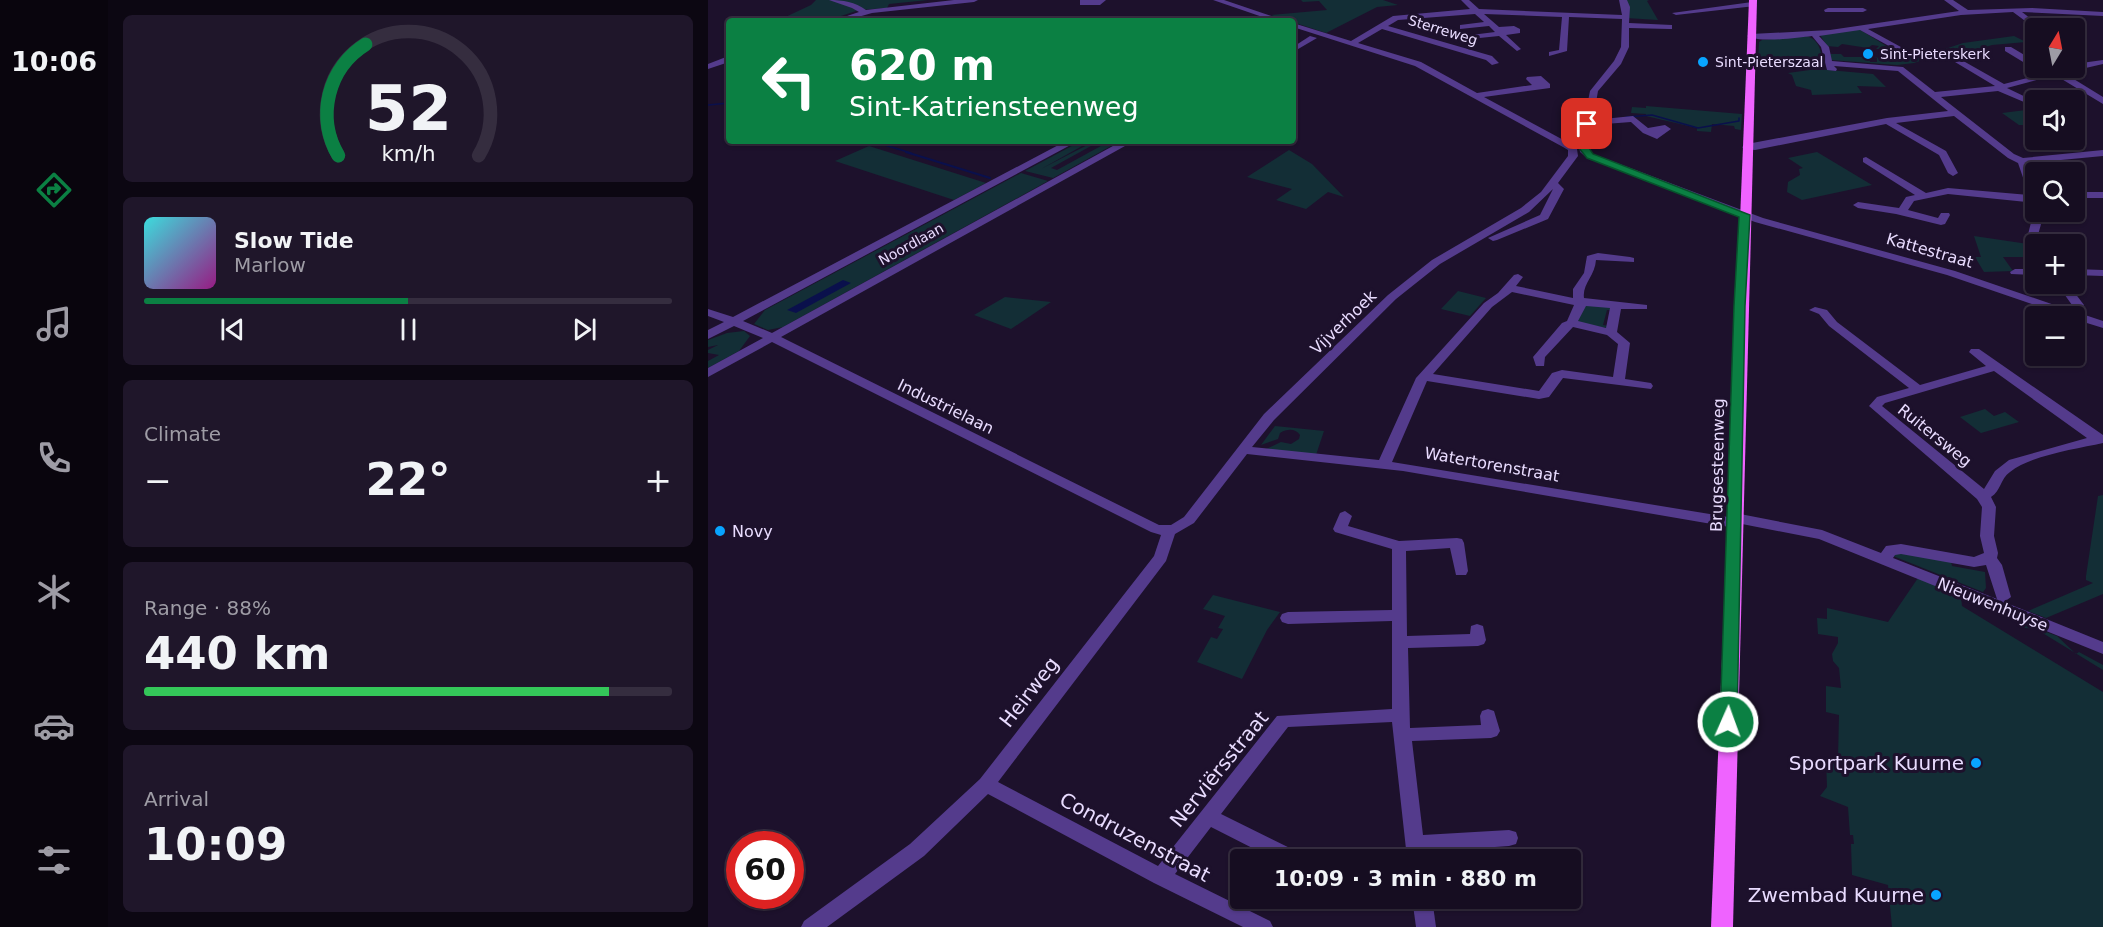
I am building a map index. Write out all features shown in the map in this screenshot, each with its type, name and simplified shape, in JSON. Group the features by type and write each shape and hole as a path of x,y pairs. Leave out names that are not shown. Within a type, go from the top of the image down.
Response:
{"main road":[{"name":"Brugsesteenweg","path":"1722,927 1735,521 1739,306 1745,215 1752,2"}],"street":[{"path":"833,0 855,6 864,12"},
{"path":"845,18 864,12 974,0"},
{"path":"1084,0 1082,3 1088,4 1098,4 1102,0"},
{"path":"1217,0 1273,18"},
{"path":"1465,0 1517,49"},
{"path":"1590,156 1585,152 1584,146 1594,90 1622,56 1626,39 1624,21 1626,6 1623,0"},
{"path":"1858,0 1863,10"},
{"path":"1948,0 1967,13"},
{"path":"1973,0 1991,11"},
{"path":"2029,0 2041,10"},
{"name":"Brugsesteenweg","path":"1676,13 1752,2"},
{"path":"1352,44 1396,18 1475,10 1566,14 1669,27"},
{"path":"1828,10 1863,10 1872,14"},
{"path":"2015,10 2026,18"},
{"path":"1751,36 1786,37 1991,11 2041,10 2103,14"},
{"path":"1552,54 1563,51 1566,14"},
{"path":"1296,26 1418,64 1477,95 1572,152 1590,156"},
{"name":"Sterreweg","path":"1381,26 1489,58 1495,63"},
{"path":"1463,27 1497,30"},
{"path":"1859,27 1907,54"},
{"path":"1463,38 1497,30"},
{"path":"1813,33 1824,47 1830,68 1908,75 2011,156 2022,161 2103,153"},
{"path":"1296,44 1313,38"},
{"path":"2008,49 2025,59"},
{"path":"708,66 726,60"},
{"path":"1958,60 2025,99"},
{"path":"2085,65 2103,62"},
{"path":"1934,95 2001,87 2033,78"},
{"path":"2064,78 2103,101"},
{"path":"1477,95 1538,87"},
{"path":"1747,145 1765,144 1887,121 1956,112"},
{"path":"1587,123 1633,120 1646,131"},
{"path":"1887,121 1943,153 1953,173"},
{"name":"Noordlaan","path":"708,334 1067,144"},
{"name":"Noordlaan","path":"708,373 1124,144"},
{"path":"1572,152 1584,146"},
{"name":"Vijverhoek","path":"1242,449 1269,417 1411,280 1436,262 1525,210 1553,184 1572,152"},
{"name":"Kattestraat","path":"1590,156 1745,215 1953,273 2049,306"},
{"path":"1866,160 1924,196"},
{"path":"2022,161 2025,170"},
{"name":"Vijverhoek","path":"1482,237 1494,238 1544,217 1559,189 1553,184"},
{"path":"1902,212 1910,200 1948,191 2025,196"},
{"path":"2085,195 2103,195"},
{"path":"1858,205 1874,208 1883,204 1902,212 1941,222 1945,215"},
{"path":"1572,323 1573,316 1580,306 1578,287 1588,275 1591,258 1598,256 1630,260"},
{"path":"2015,272 2025,272"},
{"path":"2085,272 2103,273"},
{"path":"1384,464 1420,381 1426,377 1488,305 1500,300 1514,282 1562,301 1643,307"},
{"path":"1611,333 1616,305"},
{"name":"Ruitersweg","path":"1815,309 1823,312 1833,324 1917,389"},
{"name":"Industrielaan","path":"708,312 734,320 773,338 1156,529 1169,531"},
{"name":"Kattestraat","path":"2085,319 2103,325"},
{"path":"1540,363 1539,357 1566,325 1572,323 1611,333 1625,346 1618,382"},
{"path":"1975,352 2100,439"},
{"name":"Ruitersweg","path":"1983,496 1877,409 1876,403 1995,366"},
{"path":"1426,377 1539,395 1545,394 1556,376 1562,374 1647,386"},
{"path":"2003,597 1995,565 1989,559 1991,553 1987,536 1989,507 1983,496 1992,490 1994,478 2001,470 2053,451 2100,439"},
{"path":"1169,531 1180,528 1189,520 1242,449"},
{"name":"Watertorenstraat","path":"1242,449 1258,453 1384,464 1735,521"},
{"path":"1345,516 1340,529 1399,546 1456,539 1461,571"},
{"name":"Nieuwenhuyse","path":"1735,521 1822,535 2103,648"},
{"name":"Heirweg","path":"811,927 917,850 986,784 1161,557 1169,531"},
{"path":"1399,546 1400,715 1416,849"},
{"name":"Nieuwenhuyse","path":"1883,560 1891,550 1900,549 1974,562 1989,559"},
{"path":"1288,618 1400,615"},
{"path":"1400,642 1478,641"},
{"name":"Nerviërsstraat","path":"1161,877 1283,721 1400,715"},
{"path":"1402,735 1491,731 1488,716"},
{"name":"Condruzenstraat","path":"986,784 1161,877 1263,927"},
{"path":"1208,817 1273,849"},
{"path":"1442,849 1509,838"},
{"path":"1424,909 1426,927"}],"shaded area":[{"path":"816,0 928,0 889,4 887,8 859,10 835,18 783,18 811,5"},
{"path":"1301,0 1383,0 1398,5 1377,7 1326,33 1296,23 1296,18 1280,18 1271,15 1327,10 1319,1 1303,2"},
{"path":"1624,0 1649,0 1647,1 1658,20 1626,18"},
{"path":"1859,29 1891,49 1876,49 1879,46 1872,45 1868,48 1842,44 1838,47 1827,46 1820,35"},
{"path":"1806,36 1817,43 1823,62 1758,61 1759,42 1762,40"},
{"path":"2014,36 2025,42 1992,45 1976,50 1979,53 1956,57 1945,49 1963,43"},
{"path":"1938,50 1945,52 1914,63 1897,65 1830,60 1830,54 1841,54 1844,57 1869,57 1870,62 1877,62 1877,58 1873,57 1896,60"},
{"path":"1817,69 1873,74 1886,87 1857,86 1862,93 1812,95 1811,90 1796,86 1792,75 1788,73"},
{"path":"1646,106 1742,114 1741,130 1735,129 1734,126 1712,124 1711,132 1697,131 1697,128 1646,116 1646,114 1631,113 1632,107 1646,108"},
{"path":"2025,110 2025,125 2019,125 2002,113"},
{"path":"1075,144 1086,144 1041,169 1089,144 1095,144 1051,168 1057,170 1105,144 1115,144 1053,178 1025,171"},
{"path":"869,146 986,183 954,200 835,161"},
{"path":"1289,150 1312,164 1344,197 1328,192 1306,209 1276,200 1292,189 1247,177"},
{"path":"1817,152 1872,185 1802,200 1787,192 1788,182 1800,175 1799,169 1803,168 1788,158"},
{"path":"1021,173 1048,181 783,327 768,330 754,324 765,310"},
{"path":"1974,236 2025,244 2025,257 2003,257 2013,271 1984,272 1975,257 1981,257"},
{"path":"843,280 851,283 796,313 787,310"},
{"path":"1458,291 1486,298 1470,316 1441,309"},
{"path":"1005,297 1051,302 1011,329 974,315"},
{"path":"1584,305 1612,307 1613,310 1607,310 1603,325 1609,326 1607,328 1578,323 1575,317"},
{"path":"744,331 750,336 739,351 708,368 708,361 719,355 708,353 708,350 718,345 708,347 708,340 727,333"},
{"path":"1985,409 1994,416 2005,412 2019,422 1981,433 1960,417"},
{"path":"1275,426 1324,431 1316,455 1264,450 1281,442 1291,444 1299,439 1298,433 1288,430 1280,433 1278,439 1261,445"},
{"path":"2103,495 2103,594 2046,618 2028,611 2093,583 2086,580 2086,576 2098,496"},
{"path":"1897,553 1951,561 1952,566 1985,572 1986,588 1983,592 1893,556"},
{"name":"Sportpark Kuurne","path":"1918,578 1961,597 1962,606 2103,692 2103,927 1892,927 1888,885 1852,875 1851,844 1854,844 1853,835 1850,835 1848,807 1820,796 1827,787 1826,758 1838,759 1839,715 1826,712 1826,686 1841,688 1839,668 1833,661 1832,654 1838,643 1838,637 1818,634 1817,618 1827,619 1827,608 1888,622"},
{"path":"1213,595 1280,612 1267,630 1242,679 1197,662 1211,637 1217,639 1223,629 1218,628 1225,616 1203,609"},
{"path":"2011,619 2057,636 2074,653 2036,629 2025,628"},
{"path":"2079,652 2103,665 2103,670 2076,654"}],"waterway":[{"path":"708,105 726,103"},
{"path":"1626,117 1652,115 1698,128 1739,121 1739,118"},
{"path":"882,144 911,153"},
{"path":"906,152 990,178"}],"place":[{"name":"Sint-Pieterskerk","path":"1868,54"},
{"name":"Sint-Pieterszaal","path":"1703,62"},
{"name":"Novy","path":"720,531"},
{"name":"Sportpark Kuurne","path":"1976,763"},
{"name":"Zwembad Kuurne","path":"1936,895"}],"route":[{"path":"1587,124 1584,148 1590,156 1745,215 1739,306 1728,722"}]}
